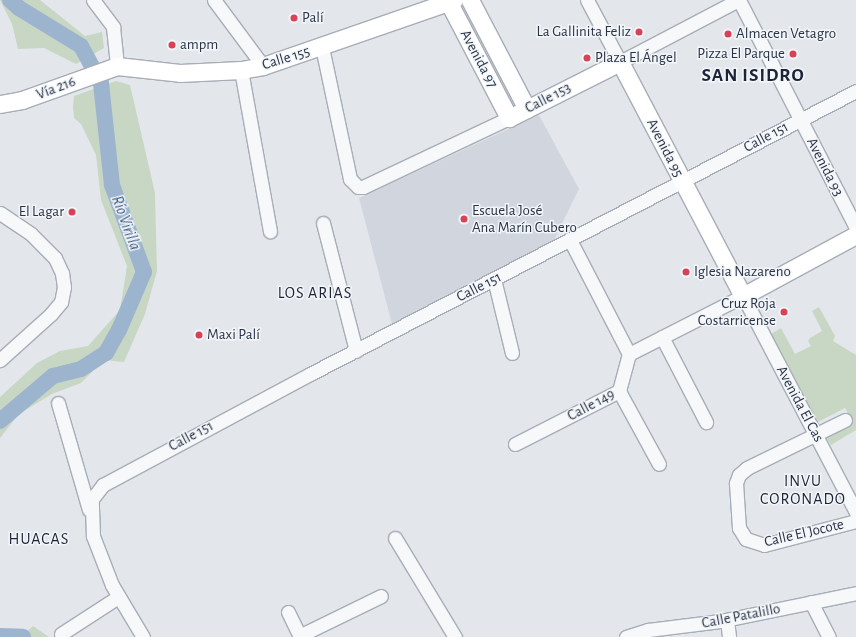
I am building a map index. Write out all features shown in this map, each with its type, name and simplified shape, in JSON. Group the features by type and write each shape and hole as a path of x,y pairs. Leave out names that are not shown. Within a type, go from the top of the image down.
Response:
{"main road":[{"name":"Avenida 97","path":"470,0 527,109"},
{"name":"Calle 155","path":"114,66 180,73 241,70 263,66 322,47 450,1"},
{"name":"Avenida 97","path":"450,1 509,118"},
{"name":"Calle 153","path":"509,118 620,62"},
{"name":"Avenida 95","path":"620,62 743,296"},
{"name":"Vía 216","path":"0,104 22,100 114,66"},
{"path":"0,109 22,100"},
{"path":"743,296 856,235"}],"street":[{"path":"93,0 113,27 114,66"},
{"path":"214,0 263,66"},
{"name":"Avenida 95","path":"588,0 620,62"},
{"name":"Calle 153","path":"620,62 738,0"},
{"name":"Avenida 93","path":"738,0 801,119 856,228"},
{"name":"Calle 153","path":"322,47 350,179 355,186 363,187 509,118"},
{"path":"241,70 270,231"},
{"name":"Calle 151","path":"91,516 92,498 103,485 182,441 856,91"},
{"path":"0,213 31,234 55,258 62,273 64,287 61,302 51,314 0,360"},
{"path":"323,223 356,351"},
{"path":"570,240 629,354 743,296"},
{"path":"494,279 512,353"},
{"name":"Avenida El Cas","path":"743,296 856,512"},
{"path":"662,337 706,422"},
{"name":"Calle 149","path":"515,444 620,391 629,354"},
{"path":"620,391 659,464"},
{"path":"58,403 91,516 93,536 100,558 118,597 142,637"},
{"name":"Calle El Jocote","path":"845,420 747,468 739,475 736,483 739,528 746,539 764,545 856,521"},
{"path":"394,538 455,637"},
{"name":"Calle Patalillo","path":"626,637 648,630 727,620 856,593"},
{"path":"288,612 300,636 381,596"},
{"path":"61,634 118,597"},
{"path":"811,602 829,637"},
{"path":"727,620 729,637"}],"shaded area":[{"name":"Escuela José Ana Marín Cubero","path":"539,115 579,189 554,240 392,324 359,198"}],"green space":[{"path":"0,0 40,0 85,36 102,32 104,48 76,64 44,48 18,49 12,24"},
{"path":"116,81 130,85 155,193 157,271 145,314 124,362 104,360 81,383 52,394 19,414 0,438 0,397 37,363 60,351 88,346 120,310 127,266 101,200 96,155 81,124 74,118 73,107 74,96"},
{"path":"819,307 835,336 833,341 856,355 856,430 831,445 826,437 853,423 845,408 818,422 771,334 781,328 795,354 811,346 808,341 810,338 822,331 812,311"},
{"path":"33,626 49,637 21,637"}],"waterway":[{"name":"Río Virilla","path":"0,421 53,376 81,369 106,353 119,330 144,272 112,185 101,83 81,46 19,8 10,0"},
{"name":"Río Virilla","path":"0,636 23,637"}],"place":[{"name":"Palí","path":"294,18"},
{"name":"La Gallinita Feliz","path":"639,32"},
{"name":"Almacen Vetagro","path":"728,34"},
{"name":"ampm","path":"172,45"},
{"name":"Pizza El Parque","path":"793,54"},
{"name":"Plaza El Ángel","path":"587,58"},
{"name":"El Lagar","path":"72,212"},
{"name":"Escuela José Ana Marín Cubero","path":"464,219"},
{"name":"Iglesia Nazareno","path":"686,272"},
{"name":"Cruz Roja Costarricense","path":"784,312"},
{"name":"Maxi Palí","path":"199,335"}],"district":[{"name":"SAN ISIDRO","path":"753,76"},
{"name":"LOS ARIAS","path":"315,293"},
{"name":"INVU CORONADO","path":"803,490"},
{"name":"HUACAS","path":"39,539"}]}
